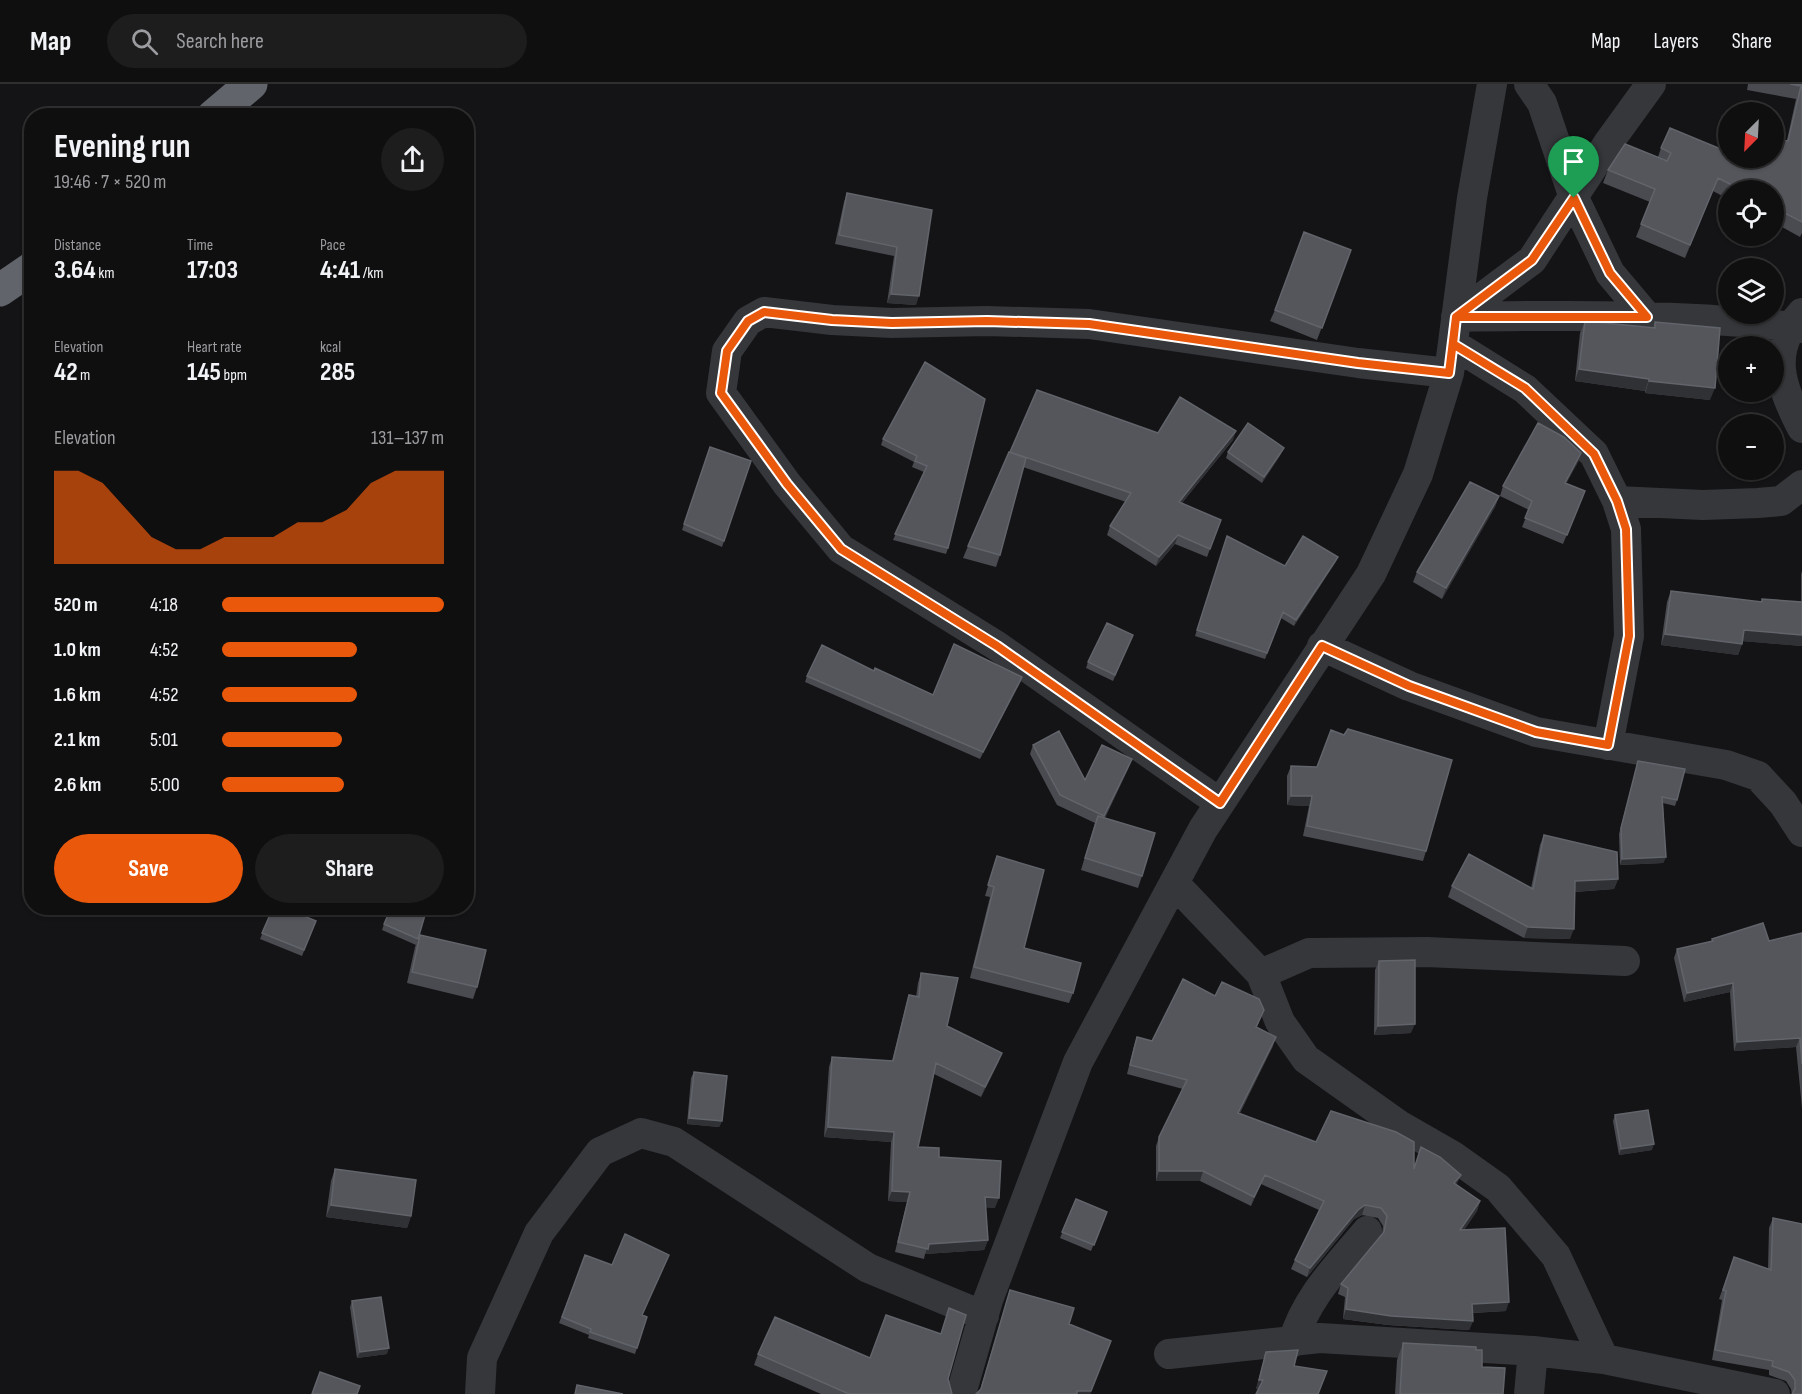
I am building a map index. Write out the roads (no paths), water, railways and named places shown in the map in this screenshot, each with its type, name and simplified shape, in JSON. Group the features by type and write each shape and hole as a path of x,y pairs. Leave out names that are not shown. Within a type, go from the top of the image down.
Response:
{"highway":[{"path":"222,108 251,84"},
{"path":"0,290 24,274"}],"street":[{"path":"961,1394 984,1316 1078,1062 1174,883 1220,803 1371,574 1418,474 1449,373 1472,198 1492,84"},
{"path":"1529,84 1542,103 1574,198 1610,273 1647,317"},
{"path":"1455,330 1532,260 1608,142 1651,84"},
{"path":"1220,803 997,646 841,549 787,484 721,393 727,351 748,321 764,312 832,320 892,323 987,321 1089,324 1358,363 1449,373"},
{"path":"1455,330 1647,317 1798,323"},
{"path":"1798,323 1780,351 1784,393 1802,429"},
{"path":"1455,330 1525,388 1594,454 1617,501 1626,529 1629,636 1608,745"},
{"path":"1617,501 1703,505 1758,503 1781,501 1802,485"},
{"path":"1322,646 1409,686 1536,732 1726,765 1758,776 1783,804 1802,832"},
{"path":"1174,883 1261,974 1280,1022 1306,1059 1399,1125 1453,1156 1498,1188 1556,1256 1604,1359"},
{"path":"1261,974 1309,953 1427,952 1624,961"},
{"path":"480,1394 482,1358 539,1233 600,1152 641,1133 674,1142 868,1268 984,1316"},
{"path":"1293,1342 1300,1318 1312,1296 1367,1231"},
{"path":"1169,1354 1320,1338 1533,1351 1604,1359 1774,1394"},
{"path":"1529,1394 1533,1351"}]}
